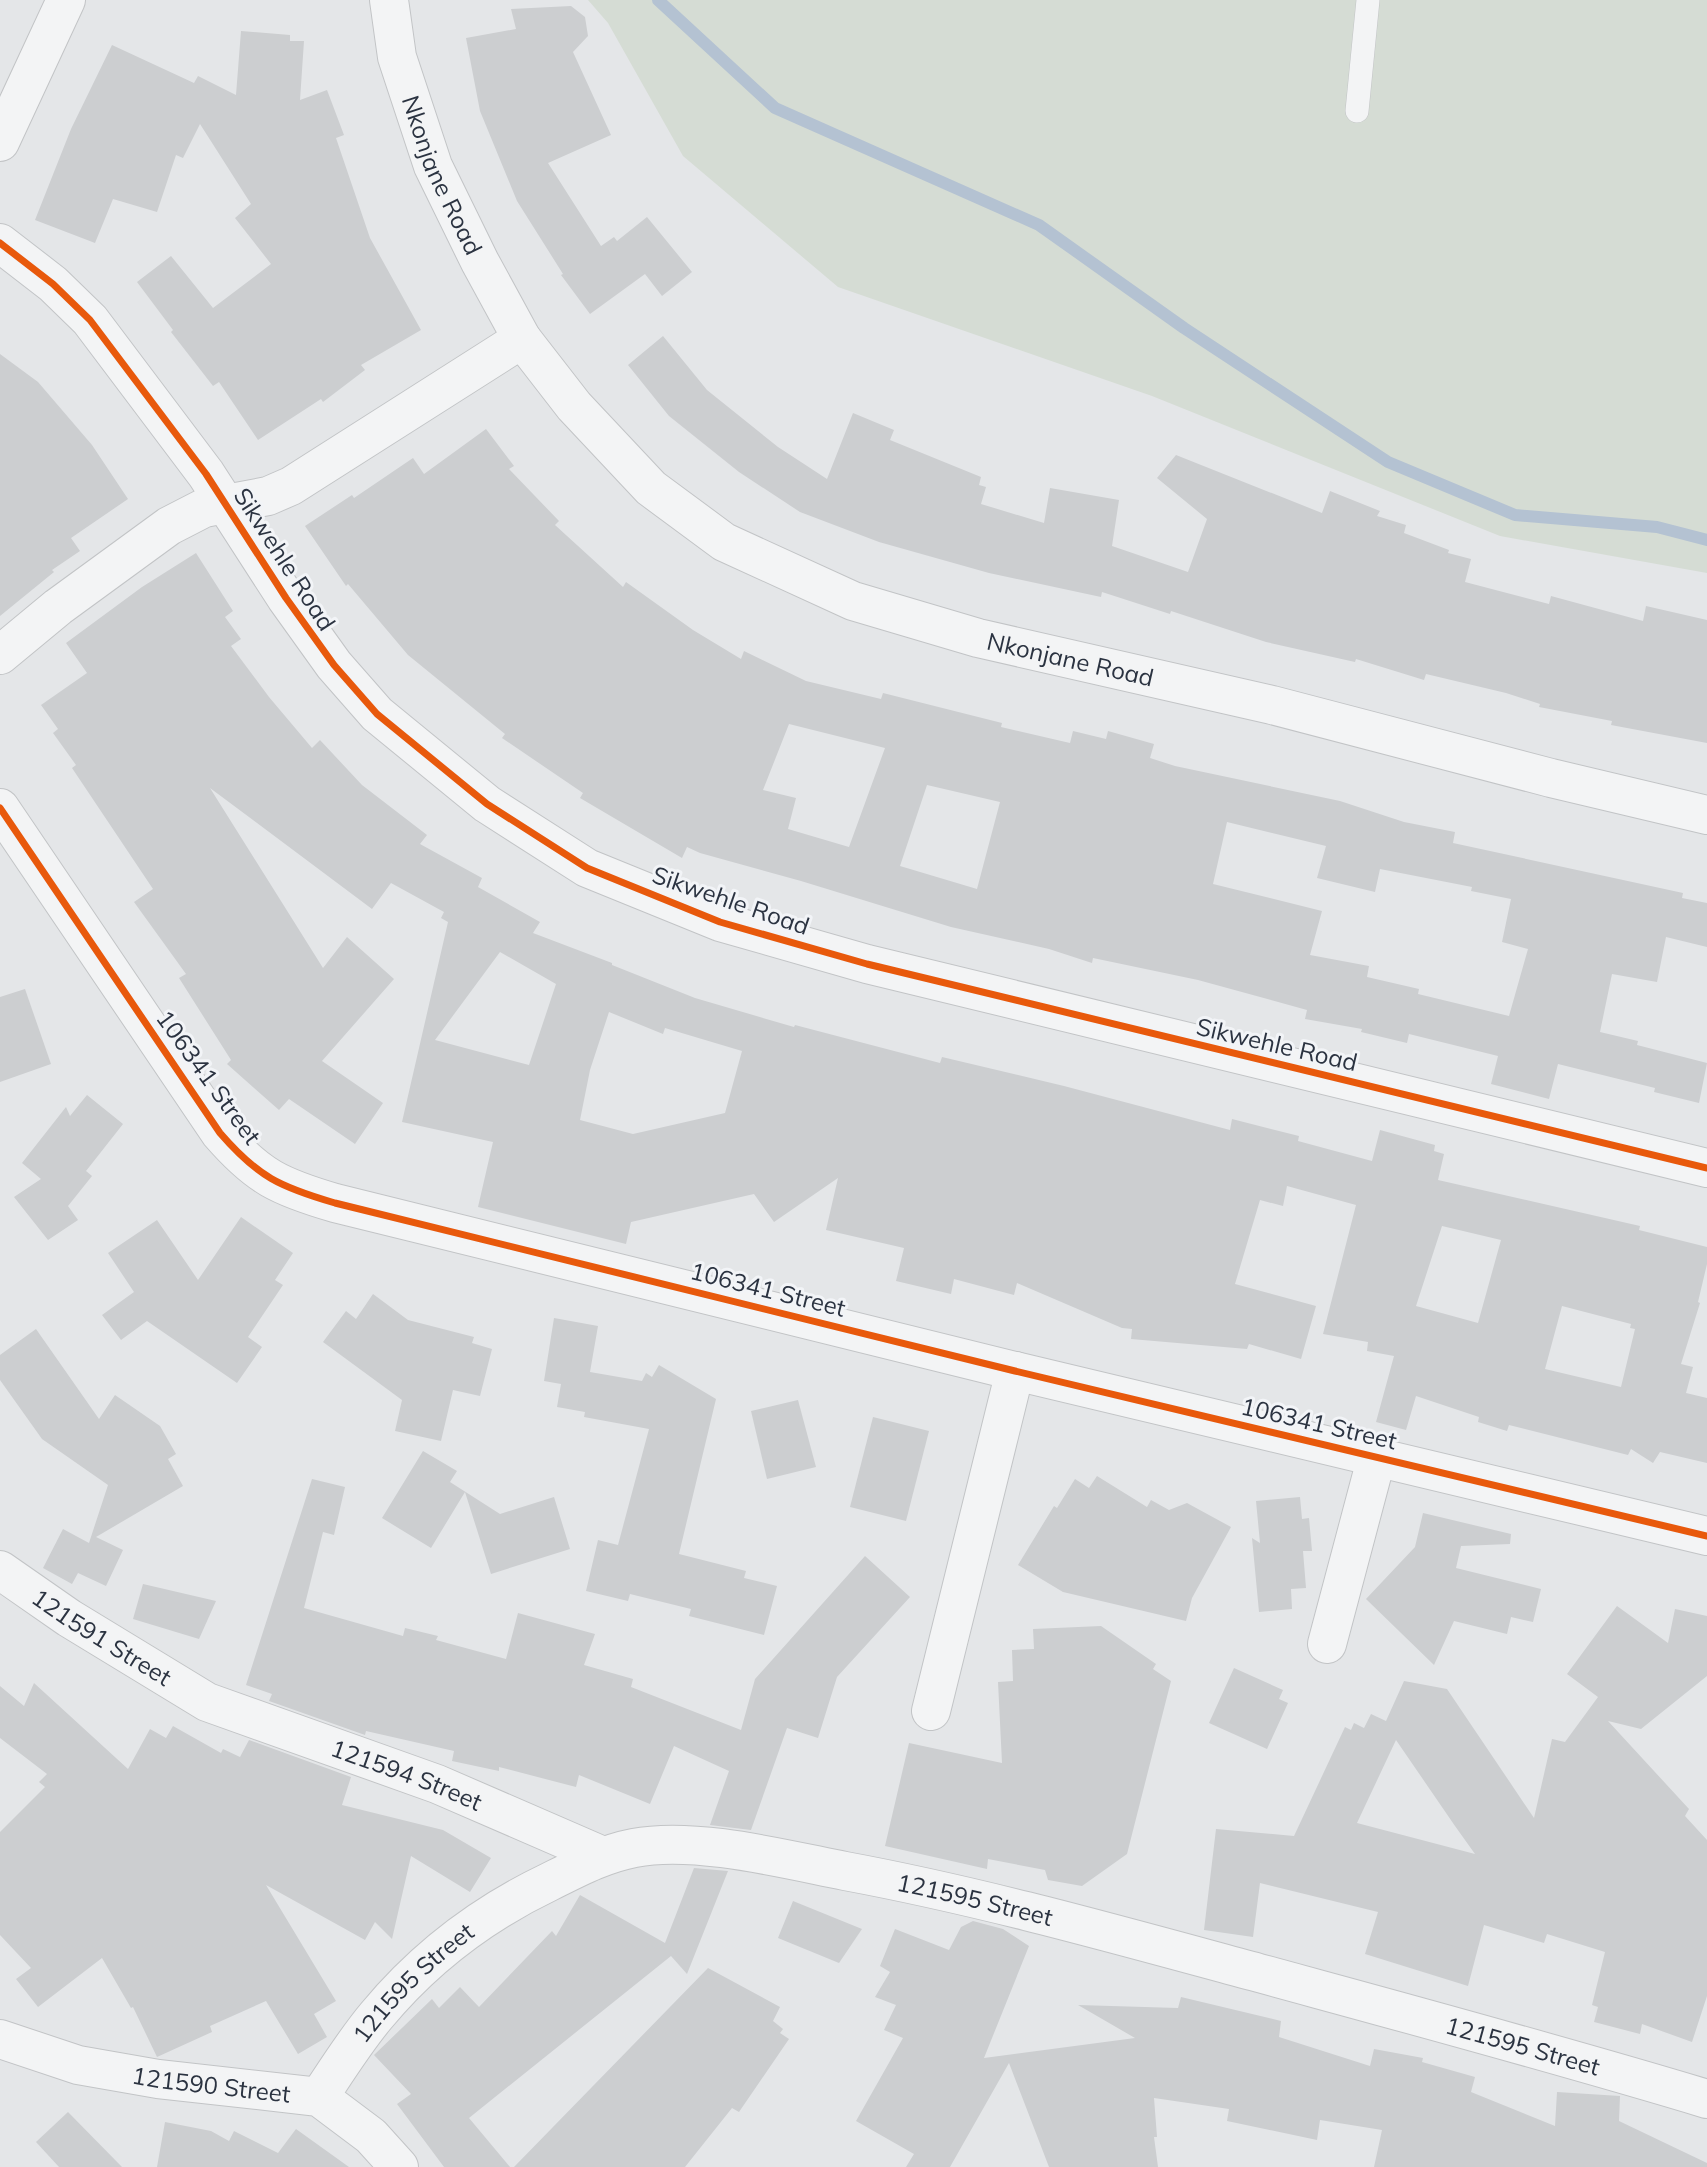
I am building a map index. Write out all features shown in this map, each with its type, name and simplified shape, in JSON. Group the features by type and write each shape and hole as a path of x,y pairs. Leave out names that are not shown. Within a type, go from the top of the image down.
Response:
{"street":[{"path":"0,142 66,0"},
{"name":"Nkonjane Road","path":"389,0 397,57 433,166 480,262 522,339 574,406 651,488 724,542 853,601 978,638 1272,705 1551,778 1707,815"},
{"name":"Sikwehle Road","path":"0,243 53,284 90,320 165,417 226,503 286,598 334,666 377,714 487,804 587,869 720,922 867,964 1707,1168"},
{"path":"0,655 58,607 169,526 204,508 268,496 291,486 522,339"},
{"name":"106341 Street","path":"0,808 220,1133 243,1159 290,1190 1015,1371 1707,1536"},
{"path":"931,1711 1015,1371"},
{"path":"1327,1644 1377,1456"},
{"name":"121591 Street","path":"0,1570 69,1618 207,1702"},
{"name":"121594 Street","path":"207,1702 437,1784 603,1856"},
{"name":"121595 Street","path":"318,2097 374,2018 406,1982 457,1937 511,1901 603,1856 637,1847 670,1844 696,1846 894,1880 1083,1925 1564,2056 1707,2099"},
{"name":"121590 Street","path":"0,2039 78,2065 158,2078 318,2097 371,2136 399,2167"}],"lane":[{"path":"1357,111 1368,0"}],"shaded area":[{"path":"588,0 1707,0 1707,573 1500,536 1152,396 838,287 683,156 608,23"}],"building":[{"path":"571,6 585,17 588,36 573,52 611,135 548,163 601,246 614,237 617,241 647,217 692,272 662,296 645,274 590,314 561,275 563,274 517,201 480,111 466,38 516,29 511,9"},
{"path":"241,31 290,35 290,41 304,41 300,100 327,90 344,135 336,138 370,238 421,330 361,365 365,370 323,402 321,399 258,440 219,382 213,386 137,282 171,256 213,308 271,264 235,218 251,204 200,124 183,158 176,155 157,212 113,199 95,243 35,220 71,129 112,45 194,83 198,76 236,95"},
{"path":"663,336 707,390 778,447 827,479 853,413 894,430 890,440 981,477 979,485 986,487 981,504 1044,523 1050,488 1119,500 1112,546 1188,572 1207,519 1157,478 1176,455 1322,513 1330,491 1380,511 1377,516 1406,525 1404,533 1449,550 1448,553 1471,559 1465,582 1549,604 1551,596 1643,621 1646,606 1707,620 1707,743 1611,725 1612,721 1539,707 1540,704 1506,693 1426,674 1424,680 1356,659 1355,662 1266,642 1102,592 1101,597 989,573 879,542 800,512 739,472 669,416 628,365"},
{"path":"0,354 38,382 92,445 128,499 71,538 80,551 52,570 54,572 0,616"},
{"path":"486,429 514,466 509,469 559,521 555,525 623,587 626,582 693,630 741,659 744,651 806,681 881,699 883,693 1002,723 1001,727 1070,743 1073,731 1106,739 1108,731 1154,744 1150,758 1175,766 1340,801 1404,822 1455,832 1453,843 1683,893 1682,898 1707,903 1707,947 1666,937 1657,982 1612,974 1600,1032 1638,1041 1637,1045 1707,1063 1699,1103 1654,1092 1655,1088 1558,1064 1549,1099 1491,1084 1498,1056 1409,1034 1407,1043 1361,1032 1362,1029 1305,1019 1307,1010 1198,980 1093,958 1092,963 1049,949 951,927 687,847 682,858 580,798 583,793 502,738 505,734 408,655 348,584 346,586 305,526 352,495 354,498 413,458 424,474","holes":["789,724 885,748 849,847 788,829 796,798 763,790","927,785 1000,802 977,889 900,866","1227,822 1326,846 1317,878 1375,892 1380,869 1472,887 1471,891 1511,899 1502,942 1528,949 1509,1016 1418,994 1419,989 1367,977 1369,966 1310,955 1322,911 1213,884"]},
{"path":"196,553 233,611 225,617 241,639 231,646 312,748 320,740 362,785 427,835 420,844 482,878 478,887 540,922 533,933 695,998 794,1027 795,1025 940,1063 942,1057 1230,1130 1232,1119 1299,1136 1298,1141 1372,1161 1380,1130 1435,1145 1434,1151 1444,1154 1438,1180 1640,1226 1639,1230 1707,1247 1707,1264 1698,1302 1700,1303 1681,1364 1693,1367 1686,1393 1707,1398 1707,1463 1660,1452 1653,1463 1631,1449 1628,1455 1509,1425 1507,1431 1478,1422 1479,1417 1416,1396 1406,1430 1376,1422 1394,1356 1367,1351 1368,1342 1323,1334 1356,1205 1287,1186 1283,1206 1260,1200 1235,1284 1316,1306 1301,1359 1249,1344 1247,1349 1131,1339 1132,1329 1122,1328 1017,1283 1014,1295 954,1279 951,1294 896,1281 904,1248 826,1230 838,1178 774,1222 754,1194 631,1222 626,1244 478,1207 493,1142 402,1122 448,922 441,918 444,912 391,883 372,909 210,788 323,968 347,937 394,979 322,1061 383,1103 355,1144 289,1099 279,1110 227,1064 231,1060 179,978 186,974 134,902 153,889 72,768 76,765 53,733 58,729 41,705 87,673 66,643 142,587","holes":["500,952 556,984 529,1065 435,1040","609,1012 663,1034 665,1028 742,1051 725,1113 633,1134 580,1120 590,1070","1442,1226 1501,1240 1478,1323 1416,1306","1562,1306 1631,1324 1630,1328 1635,1329 1621,1387 1545,1369"]},
{"path":"25,989 51,1064 0,1082 0,997"},
{"path":"87,1095 123,1124 86,1171 92,1176 68,1206 78,1220 48,1240 14,1197 41,1179 22,1163 66,1107 70,1116"},
{"path":"241,1217 293,1253 275,1280 283,1285 248,1337 262,1347 237,1383 147,1321 121,1340 102,1315 134,1292 108,1253 157,1220 198,1280"},
{"path":"373,1294 408,1320 474,1337 472,1343 492,1349 480,1396 453,1390 441,1441 395,1431 402,1400 323,1342 346,1311 356,1319"},
{"path":"554,1318 598,1326 590,1372 642,1381 646,1373 652,1377 659,1365 716,1399 679,1554 746,1571 744,1578 777,1586 764,1635 689,1616 691,1609 630,1594 628,1601 586,1591 598,1540 618,1545 649,1429 584,1417 585,1412 557,1407 561,1384 544,1381"},
{"path":"36,1329 99,1419 115,1395 160,1426 176,1454 168,1459 183,1486 96,1537 123,1550 106,1586 78,1573 72,1584 43,1568 63,1529 89,1543 108,1485 42,1439 0,1380 0,1355"},
{"path":"798,1400 816,1467 767,1479 751,1411"},
{"path":"873,1417 929,1431 906,1521 850,1507"},
{"path":"423,1451 457,1471 450,1482 500,1514 554,1497 570,1549 491,1574 465,1492 431,1548 382,1518"},
{"path":"1097,1476 1147,1507 1151,1500 1169,1510 1187,1503 1231,1527 1192,1598 1186,1621 1063,1592 1018,1565 1054,1506 1057,1508 1075,1479 1089,1488"},
{"path":"312,1479 345,1487 334,1535 323,1532 304,1608 403,1636 405,1628 438,1636 436,1640 506,1659 518,1613 595,1634 584,1665 633,1679 631,1687 741,1730 755,1679 865,1556 910,1597 837,1677 818,1738 787,1728 751,1830 710,1825 729,1771 674,1746 650,1804 579,1775 576,1787 499,1767 499,1771 452,1761 454,1751 366,1731 365,1735 269,1701 272,1694 246,1685"},
{"path":"1300,1497 1302,1519 1309,1518 1312,1551 1303,1551 1306,1588 1291,1589 1292,1609 1259,1612 1252,1538 1260,1543 1256,1501"},
{"path":"1423,1513 1511,1534 1510,1544 1461,1546 1456,1568 1541,1589 1533,1622 1511,1617 1507,1634 1454,1621 1434,1665 1366,1599 1415,1547"},
{"path":"143,1584 216,1601 199,1639 133,1619"},
{"path":"1617,1606 1668,1643 1675,1609 1707,1616 1707,1676 1641,1729 1608,1721 1689,1809 1685,1816 1707,1840 1707,1996 1692,2042 1642,2024 1640,2034 1594,2022 1598,2007 1592,2005 1605,1952 1547,1934 1544,1943 1484,1925 1468,1986 1365,1954 1378,1912 1260,1883 1253,1937 1204,1930 1216,1829 1294,1836 1345,1727 1351,1730 1354,1723 1364,1728 1371,1714 1386,1721 1404,1681 1447,1689 1534,1818 1552,1739 1565,1742 1598,1697 1567,1674","holes":["1396,1740 1475,1854 1357,1823"]},
{"path":"1101,1626 1156,1664 1153,1669 1171,1681 1127,1854 1082,1886 1048,1880 1045,1870 988,1859 987,1869 885,1846 909,1743 1002,1763 998,1682 1013,1681 1012,1650 1034,1649 1033,1629"},
{"path":"1234,1668 1283,1690 1279,1699 1288,1703 1267,1749 1209,1723"},
{"path":"34,1683 128,1769 150,1729 166,1738 173,1726 221,1753 223,1749 240,1757 249,1740 351,1777 342,1805 443,1830 491,1858 470,1892 411,1856 392,1939 375,1922 365,1940 266,1885 336,2001 314,2014 327,2037 298,2054 266,2001 210,2026 212,2032 157,2057 133,2007 131,2008 102,1958 38,2007 16,1979 31,1968 0,1935 0,1832 45,1787 39,1782 47,1774 0,1738 0,1686 24,1706"},
{"path":"694,1868 728,1871 687,1974 671,1956 469,2118 510,2167 444,2167 397,2104 411,2094 374,2055 432,1999 439,2008 460,1987 479,2007 552,1931 556,1936 580,1895 665,1943"},
{"path":"793,1901 862,1929 839,1963 778,1938"},
{"path":"973,1921 1003,1929 1029,1946 984,2058 1135,2038 1078,2005 1178,2008 1181,1997 1281,2021 1279,2037 1370,2066 1374,2049 1423,2058 1422,2062 1475,2077 1471,2092 1555,2126 1557,2092 1620,2096 1619,2121 1707,2163 1707,2167 1374,2167 1382,2130 1320,2120 1317,2140 1227,2121 1229,2109 1154,2098 1157,2137 1154,2137 1158,2167 1049,2167 1009,2063 950,2167 906,2167 914,2154 856,2121 903,2038 884,2030 896,2005 875,1997 890,1972 880,1966 895,1929 949,1950 961,1927"},
{"path":"708,1968 780,2007 773,2021 783,2029 780,2033 789,2039 739,2112 732,2108 685,2167 514,2167"},
{"path":"68,2112 122,2167 59,2167 36,2142"},
{"path":"165,2122 211,2131 229,2141 234,2131 278,2153 296,2129 349,2167 157,2167"}],"waterway":[{"path":"658,0 775,108 1039,225 1184,328 1388,462 1515,515 1657,527 1707,540"}],"cycle path":[{"path":"0,243 53,284 90,320 206,474 286,598 334,665 377,714 487,804 587,868 720,922 867,964 1707,1168"},
{"path":"0,808 220,1133 259,1170 299,1192 1015,1371 1707,1536"}]}
